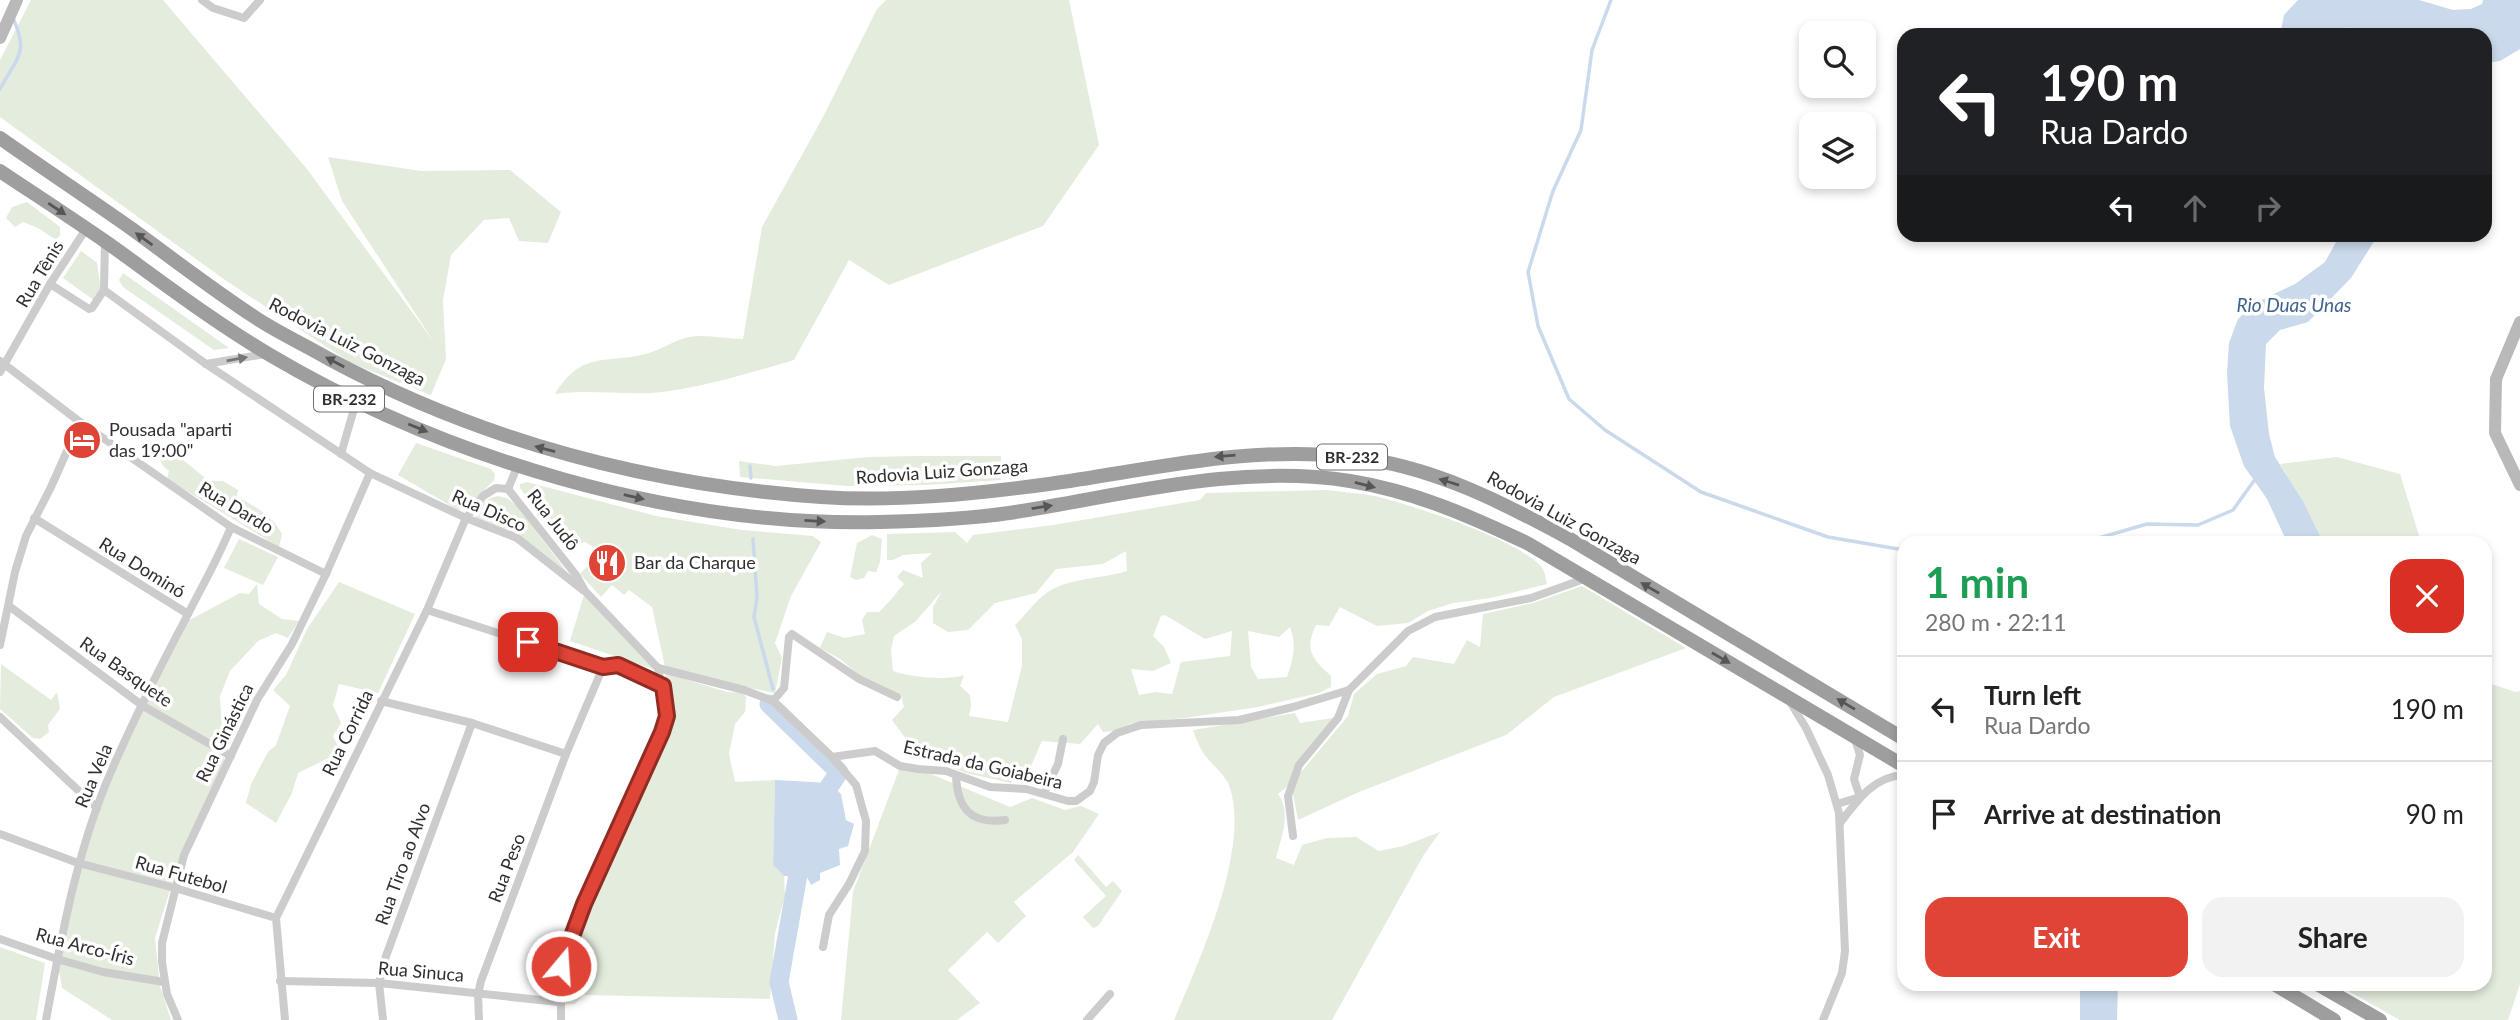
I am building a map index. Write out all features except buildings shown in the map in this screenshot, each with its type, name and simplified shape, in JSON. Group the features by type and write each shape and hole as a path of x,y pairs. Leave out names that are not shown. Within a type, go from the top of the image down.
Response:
{"highway":[{"name":"Rodovia Luiz Gonzaga","path":"0,138 256,318 373,382 463,421 523,443 624,469 685,480 823,497 960,494 1049,484 1219,456 1283,453 1354,457 1412,470 1472,489 1521,512 1897,735"},
{"name":"BR-232","path":"0,171 268,354 356,402 447,440 518,465 638,498 747,516 823,522 879,522 1003,514 1249,476 1350,481 1461,512 1527,543 1897,762"},
{"path":"2286,991 2334,1020"},
{"path":"2328,991 2380,1020"}],"main road":[{"path":"0,38 16,2"},
{"path":"2520,323 2496,379 2495,433 2520,485"}],"street":[{"path":"202,0 239,18 247,18 260,0"},
{"name":"Rua Tênis","path":"2,366 86,229"},
{"path":"50,284 89,309 94,307 104,290 104,241"},
{"name":"Rua Disco","path":"104,290 206,364 370,473 466,518 517,538 585,592"},
{"path":"206,364 268,354"},
{"name":"Rua Dardo","path":"2,366 231,527 326,574"},
{"path":"341,454 356,402"},
{"path":"0,645 20,551 80,422"},
{"path":"508,488 518,465"},
{"name":"Rua Ginástica","path":"178,1020 164,982 162,943 175,888 194,831 257,701 292,645 370,473"},
{"name":"Rua Corrida","path":"285,1020 276,918 427,610 466,518 483,496 496,488 508,488"},
{"name":"Rua Judô","path":"508,488 576,575 585,592 658,668 667,716 569,941 561,969 561,1020"},
{"name":"Rua Dominó","path":"34,518 188,614 216,565 231,527"},
{"name":"Estrada da Goiabeira","path":"832,757 875,751 900,766 946,771 990,787 1026,789 1076,801 1090,791 1098,755 1104,743 1128,728 1239,720 1349,690 1408,631 1423,622 1435,617 1531,598 1584,579"},
{"name":"Rua Basquete","path":"9,606 143,706 231,756"},
{"path":"427,610 603,667 618,665 663,686"},
{"name":"Rua Vela","path":"46,1020 78,863 97,808 113,767 188,614"},
{"path":"773,701 784,688 789,637 792,634 859,679 897,697"},
{"name":"Rua Peso","path":"478,994 566,754 603,667"},
{"path":"658,668 744,690 773,701 832,757 856,785 866,821 864,851 849,884 829,915 823,947"},
{"path":"1293,836 1288,796 1299,765 1338,718 1349,690"},
{"path":"1787,698 1806,728 1828,775 1840,823 1844,951 1842,973 1823,1020"},
{"path":"381,701 472,723 566,754"},
{"path":"0,717 97,808"},
{"name":"Rua Tiro ao Alvo","path":"383,1020 379,983 405,904 472,723"},
{"path":"1854,737 1860,755 1854,779 1860,797"},
{"path":"1044,793 1058,765 1063,739"},
{"path":"957,775 957,786 965,810 982,821 1005,820"},
{"path":"1840,823 1860,797 1880,780 1897,776"},
{"path":"1837,804 1860,797"},
{"path":"0,834 78,863"},
{"name":"Rua Futebol","path":"78,863 276,918"},
{"name":"Rua Arco-Íris","path":"0,939 103,972 164,982"},
{"name":"Rua Sinuca","path":"280,981 379,983 559,1002"},
{"path":"478,994 479,1020"},
{"path":"1087,1020 1110,994"}],"green space":[{"path":"31,0 163,0 307,169 434,342 342,201 328,157 421,171 510,170 561,212 548,243 519,241 509,218 484,220 451,255 443,300 446,359 431,395 351,363 225,280 0,117 0,60"},
{"path":"886,0 1069,0 1099,145 1043,226 889,285 849,260 794,360 713,383 663,392 555,394 575,370 596,361 649,353 689,337 743,339 762,227 822,119 877,9"},
{"path":"27,202 60,227 60,235 56,240 23,222 15,227 6,218 12,207"},
{"path":"81,251 97,263 101,291 95,301 63,278"},
{"path":"123,273 229,348 214,350 123,287 119,280"},
{"path":"416,443 491,469 495,474 494,480 467,508 458,510 398,475"},
{"path":"167,447 209,481 223,481 238,490 237,496 257,508 278,527 282,534 279,547 167,479 169,471 159,457"},
{"path":"1001,456 1001,480 847,486 740,477 739,461 776,466 868,457"},
{"path":"2337,457 2400,474 2419,536 2320,536 2303,501 2280,464"},
{"path":"527,482 656,516 742,530 813,536 821,542 791,596 775,643 782,658 775,693 665,667 652,607 629,590 624,595 612,585 601,597 580,574 601,551 585,542 563,548 520,488 520,484"},
{"path":"1326,490 1375,496 1465,525 1513,547 1543,569 1547,584 1491,598 1453,603 1428,611 1408,623 1377,626 1340,607 1329,626 1316,625 1310,648 1315,659 1331,676 1331,687 1319,693 1258,707 1132,723 1113,731 1103,732 1098,724 1080,744 1042,741 1031,766 1011,783 966,773 917,754 892,720 904,707 901,695 865,680 840,659 820,648 827,632 845,638 865,634 862,620 867,612 879,612 904,584 897,577 903,570 923,578 921,563 932,553 903,555 887,560 887,534 955,532 967,543 973,535 1053,525 1200,500 1206,493","holes":["1126,551 1127,571 1069,583 1051,590 1015,625 1022,639 1022,666 1008,722 969,716 970,695 960,686 964,675 928,678 893,671 891,650 894,636 916,621 942,591 933,607 933,623 948,632 968,630 995,603 1036,593 1056,569 1103,564","1165,615 1205,639 1232,631 1230,656 1181,662 1172,694 1155,692 1139,695 1131,669 1153,671 1171,663 1164,647 1153,636 1161,616","1290,627 1293,652 1287,677 1258,679 1251,667 1248,631 1279,637"]},
{"path":"498,496 507,498 517,506 573,580 532,545 475,520 482,504"},
{"path":"872,535 882,539 880,562 876,572 868,571 864,578 856,580 850,577 857,543"},
{"path":"239,539 278,557 263,585 224,568"},
{"path":"339,582 415,614 378,693 339,684 333,705 341,723 333,736 341,752 298,773 292,793 276,823 246,803 251,784 268,752 276,745 290,706 273,690 286,675 307,629"},
{"path":"257,584 259,604 282,619 299,621 288,638 276,633 258,641 230,671 220,696 224,762 173,881 155,938 160,986 171,1020 112,1020 62,988 57,959 73,882 113,767 182,624 240,593 249,594"},
{"path":"1582,586 1686,648 1554,697 1506,735 1359,792 1298,820 1291,784 1348,716 1354,694 1377,674 1406,666 1413,657 1454,664 1467,640 1480,647 1483,614 1533,603"},
{"path":"584,595 656,670 570,641"},
{"path":"1,664 51,700 57,692 60,709 48,725 49,732 40,739 33,738 0,709"},
{"path":"665,673 727,692 743,693 746,697 745,712 735,724 729,754 735,782 775,780 773,865 784,876 785,896 775,933 770,999 583,995 575,1004 559,1005 561,966 671,717"},
{"path":"2492,684 2520,691 2520,984 2508,1020 2400,1020 2348,991 2492,991"},
{"path":"1295,713 1300,723 1333,718 1288,786 1278,794 1285,817 1276,858 1294,865 1302,845 1327,838 1356,837 1379,851 1403,846 1440,832 1423,856 1332,1020 1174,1020 1219,905 1233,842 1234,814 1230,788 1223,775 1202,751 1193,730"},
{"path":"902,762 1010,807 1032,798 1065,810 1081,806 1099,814 1073,852 1014,902 1026,916 998,943 987,932 948,970 980,1003 957,1020 841,1020 853,892"},
{"path":"1078,855 1106,887 1113,881 1122,891 1098,926 1093,928 1083,917 1106,896 1074,860"},
{"path":"0,947 45,963 36,1020 0,1020"}],"water":[{"path":"2298,0 2419,0 2453,10 2471,9 2482,4 2483,0 2520,0 2520,49 2500,61 2492,62 2492,28 2281,28 2284,15"},
{"name":"Rio Duas Unas","path":"2336,242 2374,242 2351,278 2308,322 2280,330 2266,344 2264,388 2269,434 2275,457 2303,501 2320,536 2284,536 2267,499 2244,466 2230,426 2227,373 2229,343 2238,319 2253,304 2295,284 2325,262"},
{"path":"775,780 829,783 841,794 846,820 854,824 848,846 839,849 840,865 820,873 820,880 811,885 807,877 784,876 773,865"},
{"path":"2080,991 2118,991 2117,1020 2080,1020"}],"waterway":[{"path":"1611,0 1592,50 1581,130 1553,191 1528,272 1538,326 1569,399 1605,430 1701,492 1828,537 1897,549"},
{"path":"0,89 19,55 20,40 13,18"},
{"path":"750,466 751,478"},
{"path":"2106,536 2147,524 2198,525 2233,510 2256,478"},
{"path":"753,539 757,597 754,617 773,689"},
{"path":"769,704 839,772 817,805"},
{"path":"788,1020 779,982 802,852"}],"place":[{"name":"Pousada \"aparti das 19:00\"","path":"82,440"},
{"name":"Bar da Charque","path":"607,563"}],"route":[{"path":"528,642 603,667 618,665 635,671 663,686 667,716 584,904 561,966"}]}
